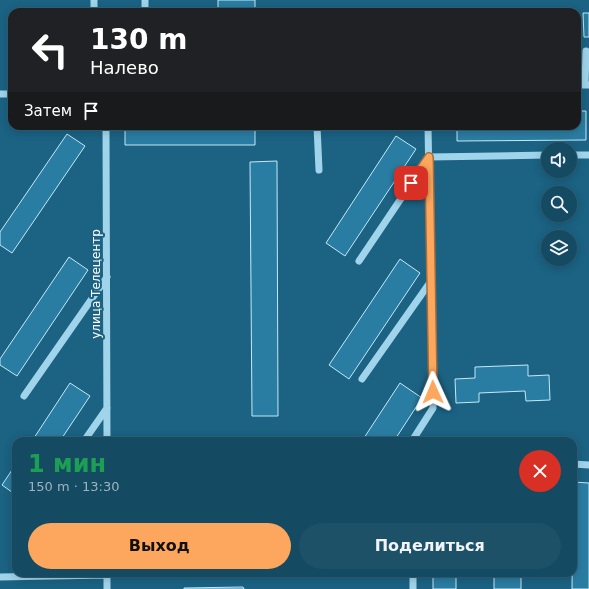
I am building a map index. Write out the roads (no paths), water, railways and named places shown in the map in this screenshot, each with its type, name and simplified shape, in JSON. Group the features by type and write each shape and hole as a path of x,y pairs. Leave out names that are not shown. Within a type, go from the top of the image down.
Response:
{"street":[{"path":"586,51 587,85"},
{"name":"улица Телецентр","path":"106,130 107,437"},
{"path":"317,130 318,170"},
{"path":"415,437 433,408 428,130"},
{"path":"429,157 541,155"},
{"path":"577,155 589,155"},
{"path":"359,261 429,157"},
{"path":"24,396 106,277"},
{"path":"362,379 431,281"},
{"path":"87,437 107,408"},
{"path":"577,464 589,465"},
{"path":"0,577 12,577"},
{"path":"107,577 107,589"},
{"path":"413,577 413,589"}]}
